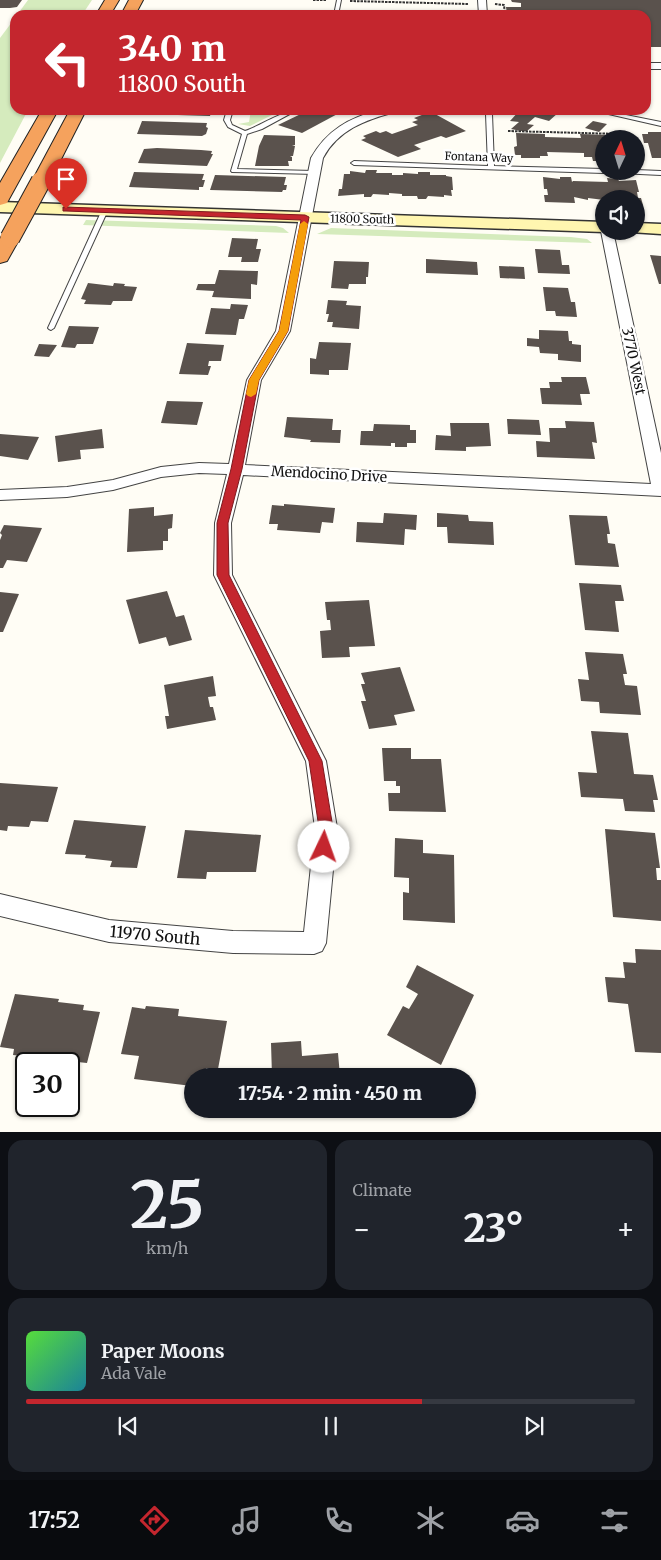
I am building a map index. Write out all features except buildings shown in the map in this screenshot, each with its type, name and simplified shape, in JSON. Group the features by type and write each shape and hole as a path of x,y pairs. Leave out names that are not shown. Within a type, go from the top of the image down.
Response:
{"highway":[{"path":"0,199 47,115"},
{"path":"0,257 75,115"}],"main road":[{"name":"11800 South","path":"0,207 595,227"},
{"path":"645,228 661,229"}],"street":[{"path":"236,469 254,380 283,331 317,158 323,145 334,133 351,123 376,115"},
{"name":"3770 West","path":"609,240 661,490"},
{"name":"Mendocino Drive","path":"0,496 67,492 113,485 161,472 199,468 661,490"},
{"name":"11970 South","path":"0,905 109,931 233,942 314,944 326,828 316,761 223,575 223,523 236,469"}],"lane":[{"path":"228,115 227,120 230,126 245,133 260,128 285,115"},
{"path":"489,115 491,168"},
{"path":"618,115 661,124"},
{"path":"245,133 234,171 314,173"},
{"name":"Fontana Way","path":"354,163 595,171"},
{"path":"645,172 661,172"},
{"path":"51,328 106,210"}],"path":[{"path":"313,0 332,0"},
{"path":"342,0 478,2"},
{"path":"504,5 504,10"},
{"path":"508,131 595,133"}],"green space":[{"path":"28,0 92,0 85,10 21,10"},
{"path":"10,25 10,115 25,115 0,163 0,38"},
{"path":"250,115 272,115 250,126 238,124 249,122"},
{"path":"86,220 276,226 283,228 289,233 83,225"},
{"path":"331,228 571,237 587,239 592,243 317,234"}],"slow traffic":[{"path":"251,394 254,380 283,331 304,224"}],"route":[{"path":"66,209 305,217 283,331 254,380 223,523 223,575 316,761 326,828 324,847"}]}
